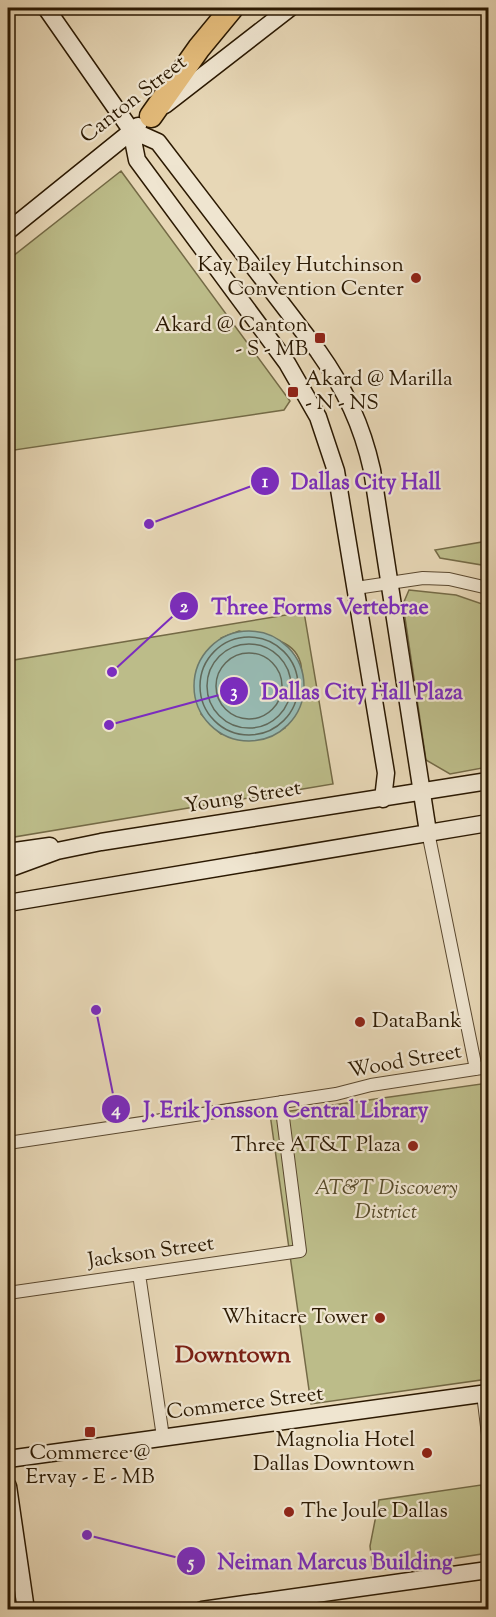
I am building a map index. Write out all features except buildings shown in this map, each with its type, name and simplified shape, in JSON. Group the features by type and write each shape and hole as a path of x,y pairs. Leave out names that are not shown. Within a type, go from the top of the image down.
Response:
{"highway":[{"path":"151,116 199,48 232,8"}],"main road":[{"path":"46,8 131,130 137,160 288,363 318,417 336,471 356,588 386,773 383,799"},
{"name":"Canton Street","path":"8,231 131,130 290,8"},
{"path":"131,130 158,142 336,377 364,437 428,832"},
{"name":"Young Street","path":"8,869 57,852 101,842 489,781"},
{"path":"8,903 489,823"},
{"path":"8,852 37,847 101,842"},
{"name":"Commerce Street","path":"8,1459 486,1393"},
{"path":"8,1486 26,1610"},
{"path":"202,1610 489,1570"}],"street":[{"path":"356,588 389,582 449,579 489,588"},
{"path":"428,832 482,1068"},
{"name":"Wood Street","path":"8,1143 343,1093 371,1084 482,1068"},
{"name":"Jackson Street","path":"8,1293 300,1251 280,1102"},
{"path":"139,1274 163,1437"},
{"path":"486,1393 489,1435"}],"green space":[{"path":"121,171 290,401 284,410 8,451 8,260"},
{"path":"488,541 488,566 440,558 435,550"},
{"path":"409,590 456,595 488,606 488,767 450,774 426,760 403,604"},
{"path":"304,612 333,784 8,838 8,661","holes":["239,631 284,643 300,660 301,683 285,728 268,737 221,734 201,714 221,638"]},
{"name":"AT&T Discovery District","path":"488,1083 488,1379 311,1404 270,1114"},
{"path":"481,1485 488,1553 373,1571 370,1546 379,1500"}],"water":[{"path":"249,631 270,635 288,647 300,665 304,686 300,707 288,725 270,737 249,741 228,737 210,725 198,707 194,686 198,665 210,647 228,635"}],"place":[{"name":"Kay Bailey Hutchinson Convention Center","path":"416,278"},
{"name":"Akard @ Canton - S - MB","path":"320,338"},
{"name":"Akard @ Marilla - N - NS","path":"293,392"},
{"name":"Dallas City Hall","path":"149,524"},
{"name":"Three Forms Vertebrae","path":"112,672"},
{"name":"Dallas City Hall Plaza","path":"109,725"},
{"name":"J. Erik Jonsson Central Library","path":"96,1010"},
{"name":"DataBank","path":"360,1022"},
{"name":"Three AT&T Plaza","path":"413,1146"},
{"name":"Whitacre Tower","path":"380,1318"},
{"name":"Commerce @ Ervay - E - MB","path":"90,1432"},
{"name":"Magnolia Hotel Dallas Downtown","path":"427,1453"},
{"name":"The Joule Dallas","path":"289,1512"},
{"name":"Neiman Marcus Building","path":"87,1535"}],"district":[{"name":"Downtown","path":"233,1356"}]}
